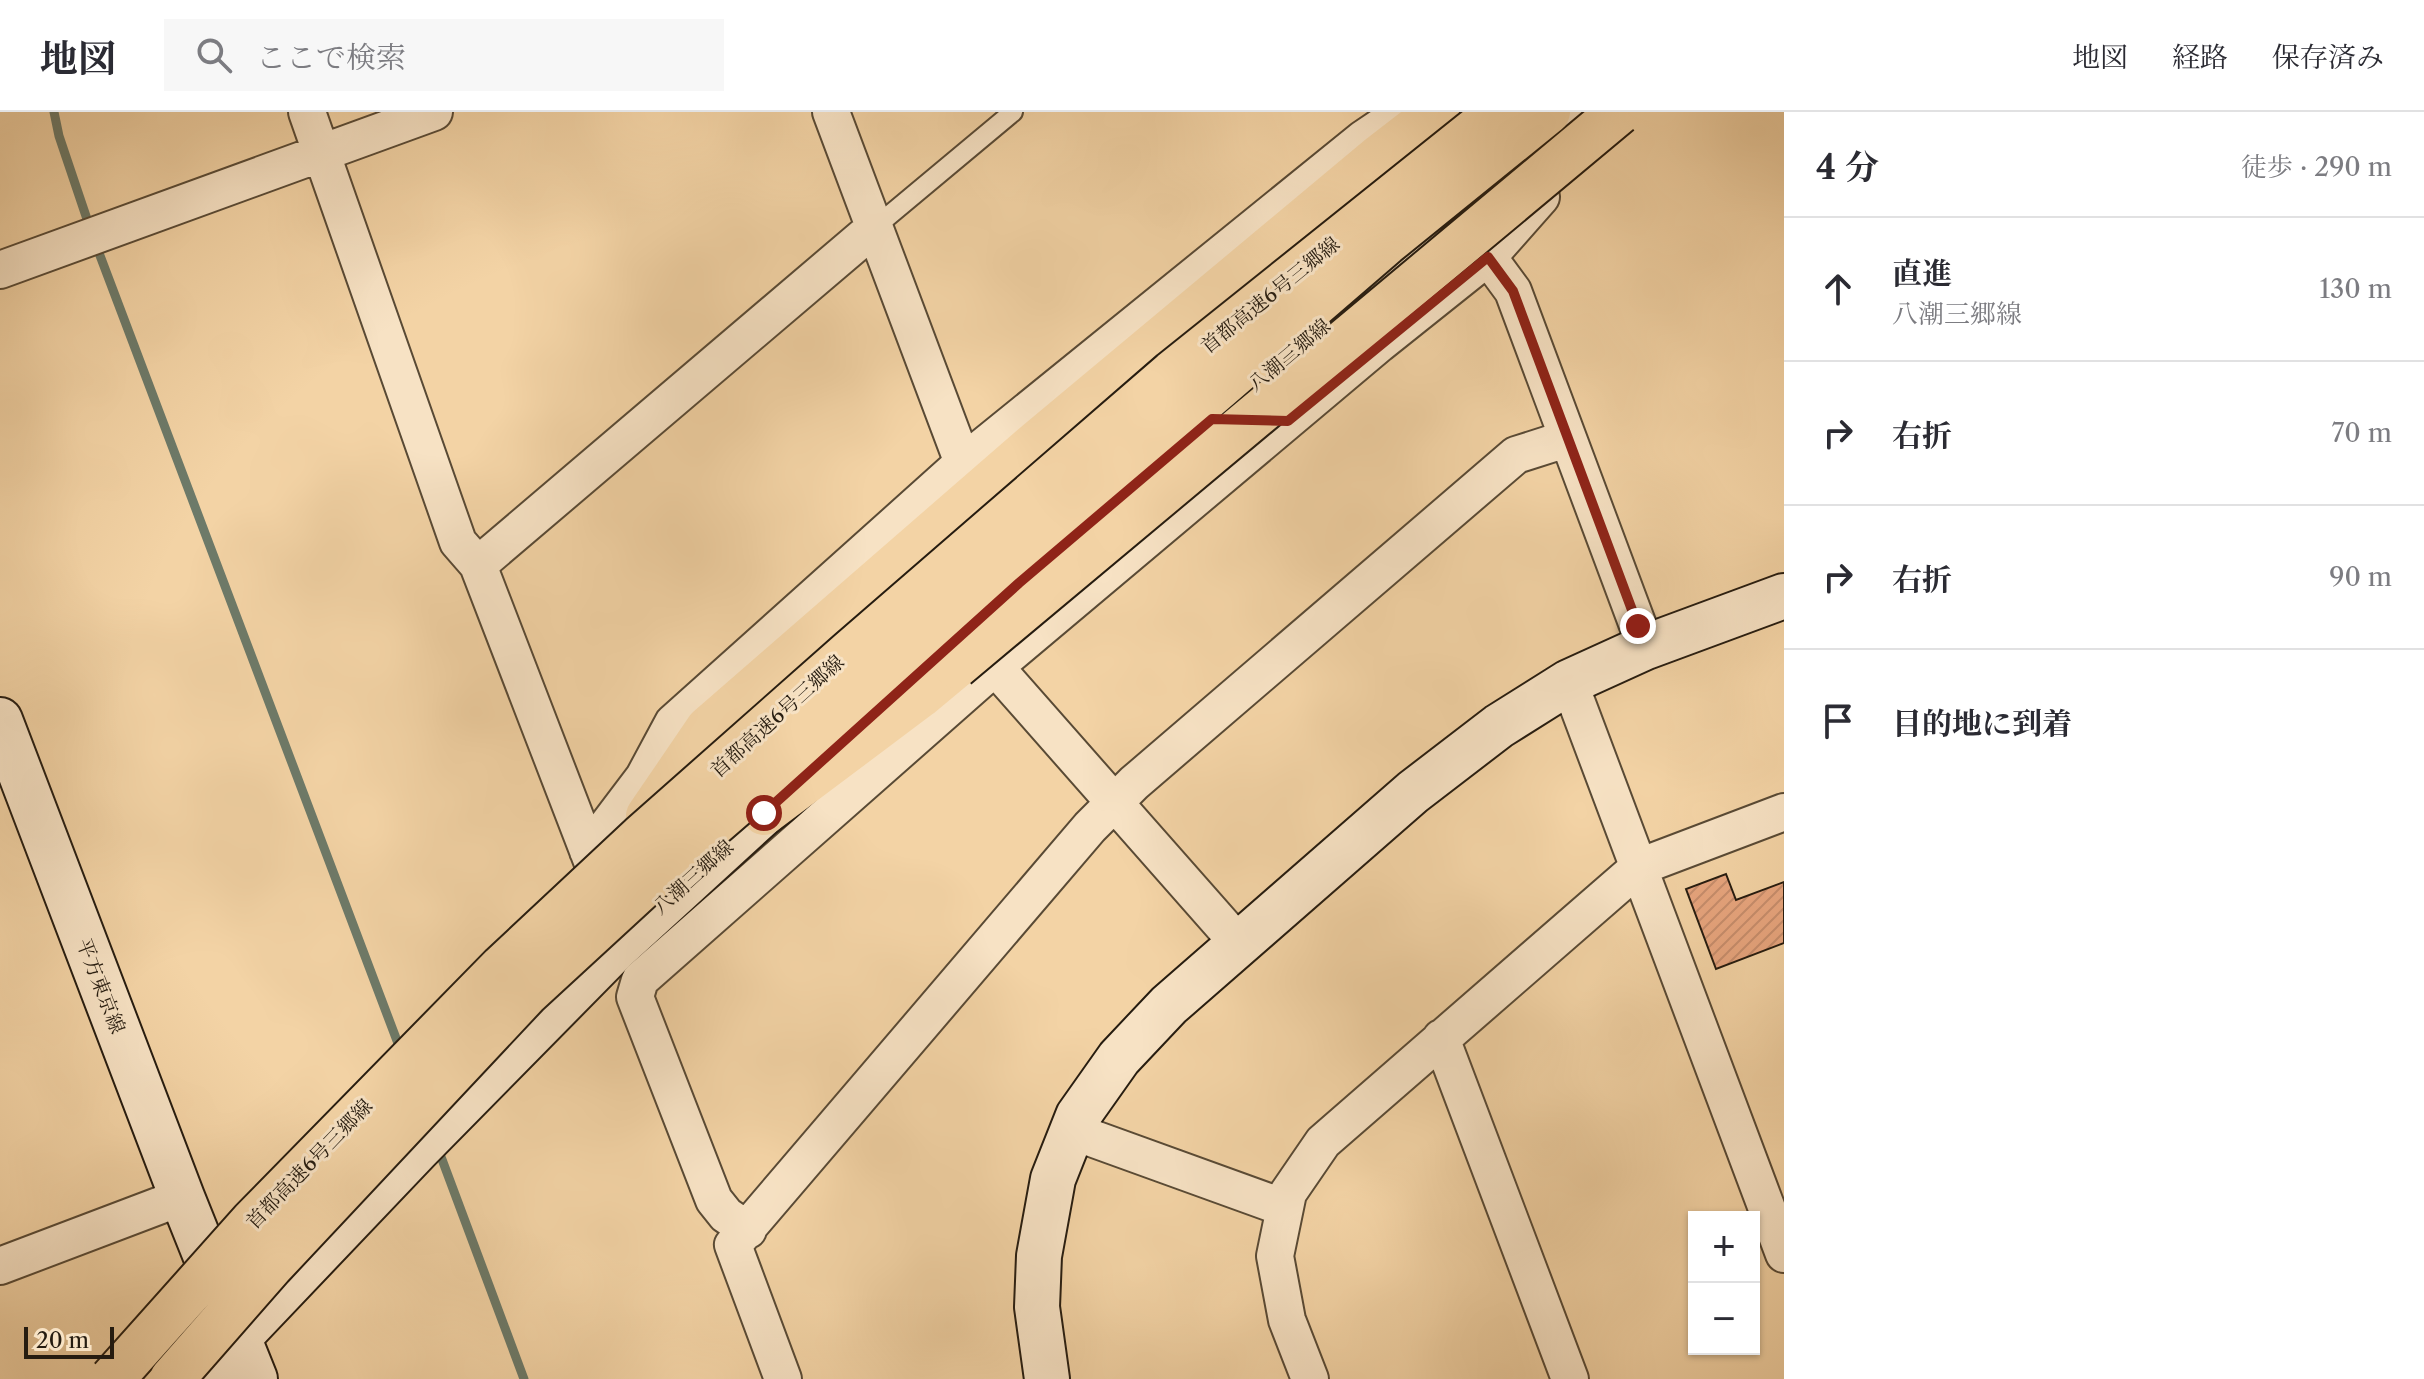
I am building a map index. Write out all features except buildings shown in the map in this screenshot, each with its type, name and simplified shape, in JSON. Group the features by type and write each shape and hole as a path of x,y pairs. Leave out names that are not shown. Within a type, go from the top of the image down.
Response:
{"highway":[{"path":"648,816 708,728 1036,443 1366,167 1437,112"},
{"name":"首都高速6号三郷線","path":"112,1379 285,1188 502,967 641,837 1172,373 1498,112"},
{"path":"764,813 920,696 976,666 1583,112"},
{"name":"首都高速6号三郷線","path":"172,1379 282,1254 527,993 665,866 1386,243 1583,112"}],"main road":[{"path":"88,1379 205,1251 591,859 648,816 989,504 1175,345 1458,112"},
{"name":"八潮三郷線","path":"239,1337 615,949 764,813 1019,583 1583,112"},
{"path":"1047,1379 1037,1307 1039,1256 1053,1179 1078,1116 1119,1058 1169,1005 1413,792 1499,726 1569,682 1646,647 1784,596"},
{"name":"平方東京線","path":"0,720 182,1197 255,1379"},
{"path":"204,1379 239,1337"}],"street":[{"path":"307,112 458,542 478,565 591,859"},
{"path":"0,270 434,112"},
{"path":"831,112 963,463"},
{"path":"591,859 644,777 673,723 963,463 1358,126 1403,112"},
{"path":"748,1230 726,1215 714,1200 635,997 640,980 976,666 1288,421 1488,257 1554,184 1583,112"},
{"path":"478,565 874,228"},
{"path":"1488,257 1513,291 1646,647"},
{"path":"1212,419 1288,421"},
{"path":"783,1379 733,1245 1090,827 1134,783 1516,455 1566,439"},
{"path":"976,666 1115,803 1240,945"},
{"path":"1569,682 1784,1254"},
{"path":"1310,1379 1287,1320 1275,1256 1288,1193 1323,1142 1639,867 1784,812"},
{"path":"1441,1038 1570,1379"},
{"path":"1072,1131 1285,1208"},
{"path":"0,1266 182,1197"}],"lane":[{"path":"874,228 1013,112"}],"waterway":[{"path":"54,112 91,231"},
{"path":"96,245 402,1054"},
{"path":"437,1146 524,1379"}],"route":[{"path":"764,813 1019,583 1212,419 1288,421 1488,257 1513,291 1638,626"}]}
